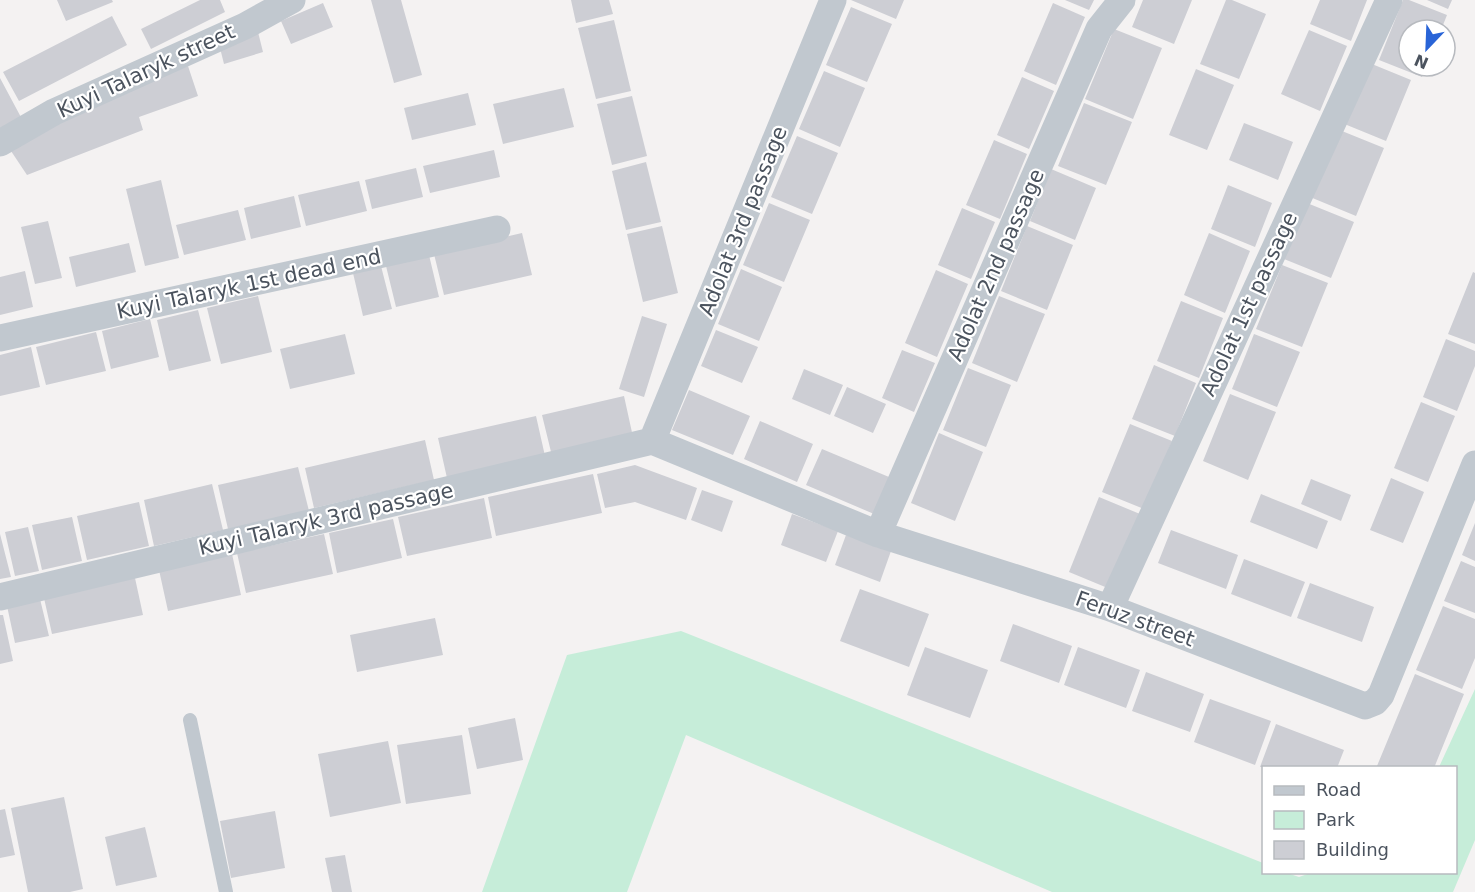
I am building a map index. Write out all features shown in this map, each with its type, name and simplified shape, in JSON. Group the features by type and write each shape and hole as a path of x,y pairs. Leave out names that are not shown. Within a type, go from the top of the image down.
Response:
{"street":[{"name":"Kuyi Talaryk street","path":"0,143 54,112 245,26 292,0"},
{"name":"Adolat 3rd passage","path":"652,441 833,0"},
{"name":"Adolat 2nd passage","path":"878,534 1099,30 1122,0"},
{"name":"Adolat 1st passage","path":"1110,608 1389,0"},
{"name":"Kuyi Talaryk 1st dead end","path":"0,338 497,229"},
{"name":"Feruz street","path":"652,441 878,534 1110,608 1365,706 1382,696 1475,464"},
{"name":"Kuyi Talaryk 3rd passage","path":"0,597 652,441"}],"lane":[{"path":"190,720 226,892"}],"green space":[{"path":"681,631 1262,863 1262,874 1290,874 1299,877 1307,874 1457,874 1457,766 1439,766 1475,689 1475,840 1453,892 1052,892 686,735 627,892 482,892 567,655"}],"building":[{"path":"57,0 112,0 113,2 66,21"},
{"path":"200,0 220,0 225,12 151,49 141,29"},
{"path":"371,0 401,0 422,75 394,83"},
{"path":"571,0 609,0 613,14 576,23"},
{"path":"851,0 904,0 896,19"},
{"path":"1065,0 1094,0 1089,10"},
{"path":"1143,0 1192,0 1174,44 1132,27"},
{"path":"1226,0 1232,0 1266,14 1239,79 1200,64"},
{"path":"1320,0 1367,0 1351,41 1310,24"},
{"path":"1403,0 1409,0 1447,15 1446,18 1397,18 1397,67 1379,60"},
{"path":"1427,0 1452,0 1448,9"},
{"path":"323,3 333,27 291,44 281,21"},
{"path":"1053,3 1085,17 1056,85 1024,71"},
{"path":"851,7 892,24 867,82 826,65"},
{"path":"112,16 127,45 19,101 3,72"},
{"path":"614,20 631,91 596,99 578,28"},
{"path":"1114,29 1162,48 1133,119 1085,99"},
{"path":"1309,30 1347,46 1320,111 1281,94"},
{"path":"258,32 263,52 224,64 219,44"},
{"path":"1367,62 1397,74 1397,78 1411,80 1386,141 1342,123"},
{"path":"188,66 198,96 139,117 143,130 27,175 11,151 91,100"},
{"path":"1196,69 1234,85 1207,150 1169,135"},
{"path":"824,71 865,88 840,147 799,129"},
{"path":"1022,77 1054,91 1029,149 997,135"},
{"path":"0,78 23,121 0,133"},
{"path":"564,88 574,127 503,144 493,104"},
{"path":"468,93 476,125 412,140 404,108"},
{"path":"632,96 647,156 612,165 597,104"},
{"path":"1084,103 1132,122 1106,185 1058,166"},
{"path":"1244,123 1293,142 1278,180 1229,160"},
{"path":"1337,129 1384,148 1356,216 1310,197"},
{"path":"797,136 838,153 812,214 771,197"},
{"path":"994,140 1027,154 1000,219 966,205"},
{"path":"494,150 500,177 430,193 423,166"},
{"path":"646,162 661,222 626,230 612,171"},
{"path":"416,168 423,197 372,209 365,180"},
{"path":"1051,169 1096,188 1075,240 1030,221"},
{"path":"161,180 179,258 145,266 126,189"},
{"path":"359,181 367,211 306,226 298,195"},
{"path":"1228,185 1272,203 1255,247 1211,229"},
{"path":"294,196 301,227 251,239 244,208"},
{"path":"769,203 810,220 784,282 743,265"},
{"path":"1307,203 1354,222 1331,278 1284,259"},
{"path":"962,208 995,222 971,279 938,265"},
{"path":"238,210 246,240 184,255 176,225"},
{"path":"48,221 62,278 35,284 21,227"},
{"path":"662,226 678,293 643,302 627,234"},
{"path":"1027,226 1073,245 1047,310 1001,291"},
{"path":"522,233 532,275 444,295 434,254"},
{"path":"1209,233 1250,251 1225,313 1184,295"},
{"path":"129,243 136,272 76,287 69,257"},
{"path":"429,255 439,297 396,307 386,266"},
{"path":"1282,265 1328,283 1302,347 1256,329"},
{"path":"381,266 392,309 363,316 353,273"},
{"path":"741,269 782,287 759,341 718,324"},
{"path":"936,270 968,284 937,357 905,343"},
{"path":"25,271 33,307 0,315 0,277"},
{"path":"1473,272 1475,273 1475,344 1448,334"},
{"path":"258,296 272,352 221,364 207,308"},
{"path":"999,296 1045,314 1017,382 972,363"},
{"path":"1181,301 1223,318 1199,378 1157,361"},
{"path":"198,310 211,361 169,371 157,320"},
{"path":"642,316 667,324 644,397 619,389"},
{"path":"150,319 159,357 111,369 102,331"},
{"path":"716,330 758,347 742,383 701,366"},
{"path":"96,332 106,371 46,385 36,347"},
{"path":"345,334 355,374 290,389 280,349"},
{"path":"1254,334 1300,352 1277,407 1232,389"},
{"path":"1446,339 1475,351 1475,366 1457,411 1423,397"},
{"path":"31,347 40,387 0,396 0,355"},
{"path":"902,350 935,363 914,412 882,398"},
{"path":"1154,365 1196,383 1175,436 1132,419"},
{"path":"968,368 1011,385 986,447 943,430"},
{"path":"804,369 843,385 830,415 792,399"},
{"path":"847,387 886,404 873,433 834,416"},
{"path":"689,390 750,416 733,455 672,430"},
{"path":"1230,394 1276,412 1248,480 1203,461"},
{"path":"624,396 633,437 552,456 542,415"},
{"path":"1421,402 1455,416 1428,482 1394,468"},
{"path":"536,416 545,456 447,478 438,438"},
{"path":"760,421 813,444 797,482 744,459"},
{"path":"1130,424 1172,441 1144,509 1102,492"},
{"path":"939,433 983,452 955,521 911,503"},
{"path":"425,440 434,480 314,508 305,468"},
{"path":"822,449 889,477 874,514 806,485"},
{"path":"635,465 697,488 686,520 635,502 605,508 597,474"},
{"path":"298,467 309,511 228,529 218,485"},
{"path":"593,474 602,513 496,536 488,497"},
{"path":"1391,478 1424,492 1403,543 1370,530"},
{"path":"1311,479 1351,495 1341,521 1301,504"},
{"path":"212,484 223,530 154,546 144,500"},
{"path":"702,490 733,501 722,532 691,520"},
{"path":"1261,494 1328,521 1317,549 1250,522"},
{"path":"1099,497 1140,514 1110,589 1069,572"},
{"path":"484,498 492,538 407,556 398,517"},
{"path":"139,502 149,546 87,560 77,516"},
{"path":"792,514 838,531 826,562 781,545"},
{"path":"72,517 82,561 42,570 32,525"},
{"path":"393,519 402,558 337,573 329,533"},
{"path":"1475,523 1475,561 1462,555"},
{"path":"28,527 39,571 15,576 5,532"},
{"path":"1171,530 1238,555 1226,589 1158,563"},
{"path":"0,534 11,577 0,579"},
{"path":"324,534 333,574 246,593 237,553"},
{"path":"846,535 891,551 880,582 835,565"},
{"path":"232,554 241,595 168,611 159,570"},
{"path":"1244,559 1305,582 1291,617 1231,594"},
{"path":"1461,561 1475,567 1475,613 1444,601"},
{"path":"135,578 143,615 52,634 44,598"},
{"path":"1310,583 1374,607 1362,642 1297,618"},
{"path":"860,589 929,614 909,667 840,641"},
{"path":"40,599 49,636 15,643 7,606"},
{"path":"1443,606 1475,619 1475,658 1462,689 1416,670"},
{"path":"0,615 3,615 13,661 0,664"},
{"path":"435,618 443,655 357,672 350,635"},
{"path":"1013,624 1072,646 1059,683 1000,661"},
{"path":"925,647 988,670 970,718 907,695"},
{"path":"1078,647 1140,670 1126,708 1064,685"},
{"path":"1146,672 1204,694 1190,732 1132,711"},
{"path":"1415,674 1464,694 1435,766 1377,766"},
{"path":"1210,699 1271,721 1255,765 1194,742"},
{"path":"515,718 523,760 477,769 468,728"},
{"path":"1276,724 1344,750 1338,766 1260,767"},
{"path":"462,735 471,794 406,804 397,745"},
{"path":"388,741 401,803 330,817 318,754"},
{"path":"64,797 83,889 70,892 28,892 11,808"},
{"path":"5,809 15,855 0,858 0,810"},
{"path":"275,811 285,868 231,878 220,821"},
{"path":"145,827 157,877 116,886 105,837"},
{"path":"345,855 352,892 332,892 325,858"}]}
